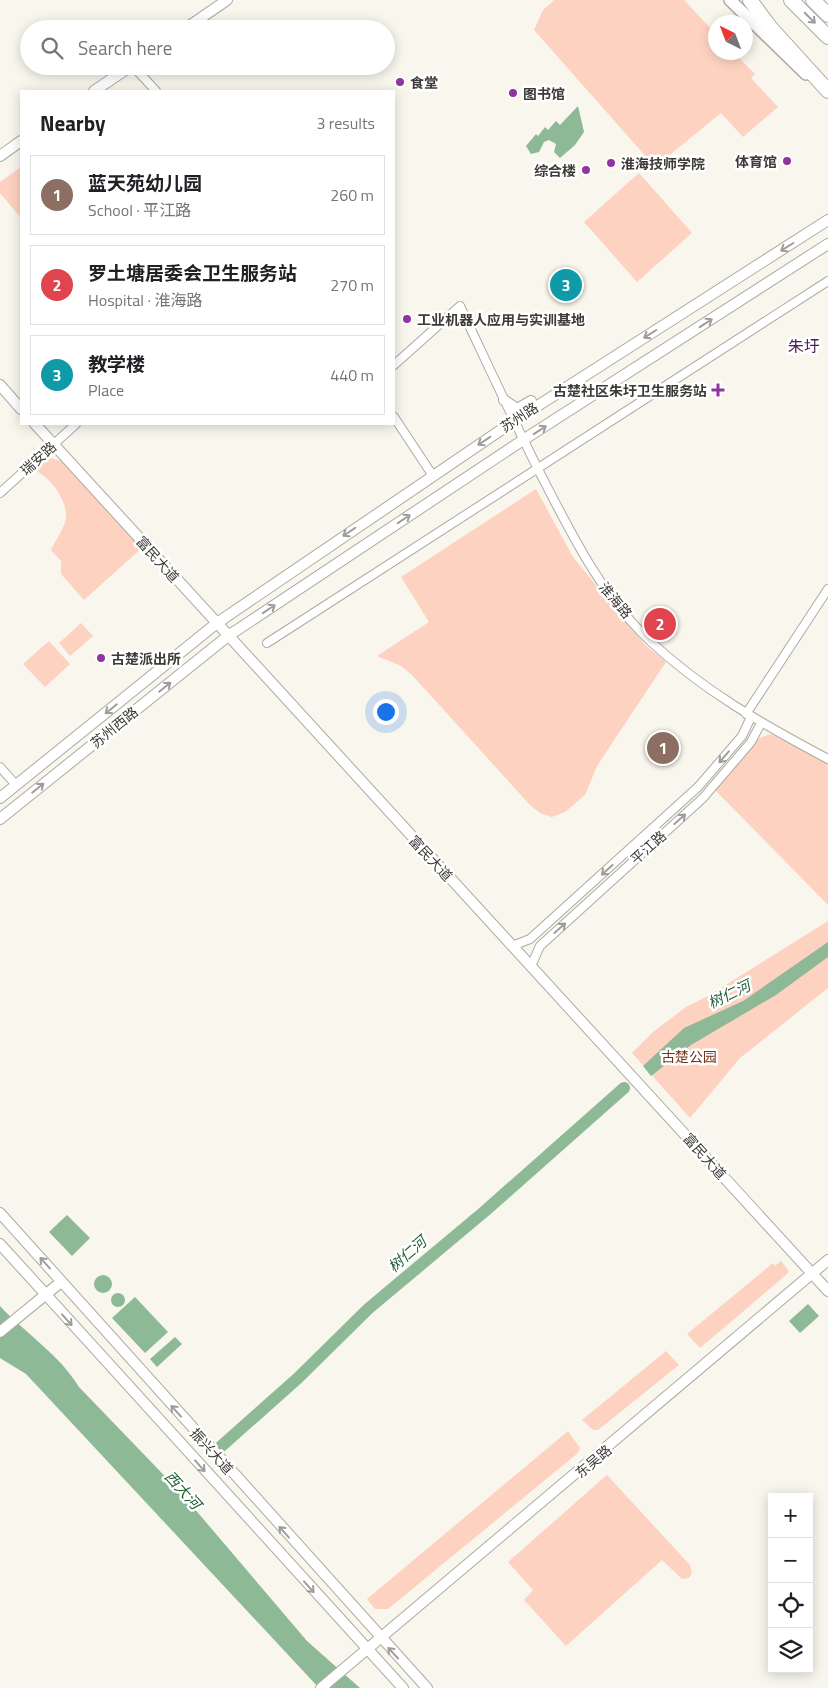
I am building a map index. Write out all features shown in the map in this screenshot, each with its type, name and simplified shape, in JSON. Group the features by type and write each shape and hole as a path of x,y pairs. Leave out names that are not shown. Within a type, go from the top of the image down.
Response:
{"highway":[{"path":"750,0 776,35 828,91"},
{"path":"791,0 828,37"},
{"path":"813,0 828,15"}],"main road":[{"path":"198,20 227,0"},
{"path":"730,0 796,66 828,91"},
{"path":"96,90 118,75"},
{"path":"0,156 20,142"},
{"name":"苏州路","path":"217,624 514,420 828,220"},
{"name":"苏州路","path":"228,636 523,440 828,244"},
{"path":"504,400 513,408 522,407 584,369 620,353"},
{"path":"0,385 20,408"},
{"name":"富民大道","path":"36,425 828,1291"},
{"name":"苏州西路","path":"0,798 217,624"},
{"name":"苏州西路","path":"0,818 228,636"},
{"name":"振兴大道","path":"0,1213 379,1638 427,1688"},
{"name":"振兴大道","path":"0,1244 44,1296 403,1688"},
{"name":"东吴路","path":"321,1688 600,1455 828,1260"},
{"path":"0,1332 61,1282"}],"street":[{"path":"141,75 155,90"},
{"path":"267,643 828,281"},
{"name":"淮海路","path":"395,365 460,306 523,440 571,534 603,587 648,638 705,686 761,724 828,759"},
{"path":"395,419 433,476"},
{"name":"瑞安路","path":"0,493 75,425"},
{"name":"平江路","path":"512,946 530,939 698,787 742,736 748,716 828,589"},
{"name":"平江路","path":"531,966 540,946 703,798 751,742 761,724"},
{"path":"0,767 16,785"}],"green space":[{"path":"554,0 684,0 708,26 708,60 741,60 755,74 751,78 778,107 743,137 721,113 655,167 534,30 543,10"},
{"path":"20,168 20,217 0,193 0,182"},
{"path":"639,173 692,233 637,282 584,222"},
{"path":"51,458 64,462 142,548 84,600 61,574 61,561 51,550 64,525 66,510 61,496 56,489 46,478 34,470"},
{"path":"536,489 573,557 645,645 666,662 597,766 585,795 565,812 552,817 540,813 530,805 412,675 401,666 377,656 429,622 401,577"},
{"path":"81,623 93,636 70,656 59,643"},
{"path":"49,641 70,664 45,687 23,664"},
{"path":"771,734 828,763 828,905 715,790 747,748 762,737"},
{"name":"古楚公园","path":"828,921 828,988 740,1058 690,1118 632,1053 653,1032 686,1007 708,996"},
{"path":"781,1261 789,1271 786,1275 700,1348 687,1334 773,1263 775,1266"},
{"path":"666,1351 679,1365 598,1430 593,1430 582,1420"},
{"path":"568,1431 580,1448 578,1453 388,1609 375,1609 367,1599"},
{"path":"607,1475 690,1565 692,1573 689,1578 682,1579 662,1560 566,1646 524,1600 533,1590 508,1562"}],"shaded area":[{"path":"578,106 584,132 575,145 560,158 554,152 556,144 549,140 544,142 539,152 531,154 526,146 536,134 538,136 545,127 548,130 556,121 560,125"},
{"path":"828,942 828,957 776,995 691,1045 651,1076 643,1066 684,1028 743,1001"},
{"path":"67,1215 90,1238 72,1256 49,1232"},
{"path":"103,1275 109,1278 112,1284 109,1290 103,1293 97,1290 94,1284 97,1278"},
{"path":"115,1293 121,1293 125,1300 121,1307 115,1307 111,1303 111,1297"},
{"path":"135,1297 168,1332 145,1353 112,1318"},
{"path":"808,1304 819,1316 800,1333 789,1321"},
{"path":"0,1306 62,1364 79,1387 182,1494 307,1641 360,1688 319,1688 26,1374 0,1358"},
{"path":"175,1337 182,1344 157,1367 150,1359"}],"waterway":[{"name":"树仁河","path":"217,1450 298,1378 368,1309 485,1211 624,1088"}],"place":[{"name":"食堂","path":"400,82"},
{"name":"图书馆","path":"513,93"},
{"name":"体育馆","path":"787,161"},
{"name":"淮海技师学院","path":"611,163"},
{"name":"综合楼","path":"586,170"},
{"name":"教学楼","path":"566,285"},
{"name":"工业机器人应用与实训基地","path":"407,319"},
{"name":"古楚社区朱圩卫生服务站","path":"718,390"},
{"name":"罗土塘居委会卫生服务站","path":"660,624"},
{"name":"古楚派出所","path":"101,658"},
{"name":"蓝天苑幼儿园","path":"663,748"}],"district":[{"name":"朱圩","path":"804,346"}],"water label":[{"name":"西大河","path":"183,1490"}]}
